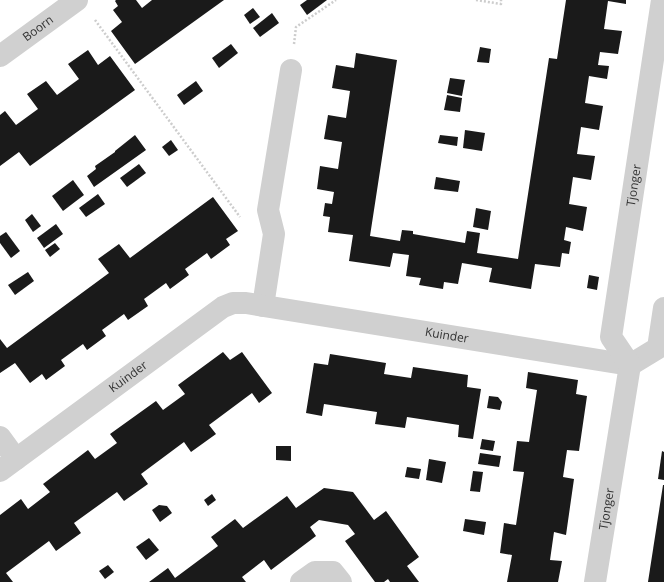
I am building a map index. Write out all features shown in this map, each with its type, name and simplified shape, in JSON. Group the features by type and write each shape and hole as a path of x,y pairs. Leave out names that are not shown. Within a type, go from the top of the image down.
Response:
{"street":[{"name":"Boorn","path":"0,56 77,0"},
{"name":"Tjonger","path":"595,582 630,365 611,337 662,0"},
{"path":"263,306 274,234 268,210 291,70"},
{"name":"Kuinder","path":"8,465 223,307 233,303 246,303 630,365"},
{"path":"630,365 658,348 664,308"},
{"path":"0,438 8,465"},
{"path":"301,582 315,572 333,572 341,582"}],"path":[{"path":"291,70 296,26 336,0"},
{"path":"476,0 501,4 502,0"},
{"path":"95,19 246,226 274,234"}],"building":[{"path":"136,0 142,8 152,0 224,0 135,64 111,31 122,22 113,10 118,6 115,1"},
{"path":"307,0 327,0 307,15 300,5"},
{"path":"566,0 626,0 626,4 608,1 604,29 622,31 618,54 600,52 598,65 609,66 607,79 589,76 585,103 603,106 599,130 581,127 577,154 595,156 591,180 573,177 569,204 587,207 583,231 566,227 564,240 571,242 569,254 562,253 560,267 535,264 531,289 489,282 492,268 462,263 458,284 444,282 443,289 419,285 421,278 406,276 409,255 393,253 390,267 349,261 353,235 328,232 330,217 323,216 325,203 332,204 334,192 317,189 320,166 338,169 342,142 324,139 328,115 346,118 350,91 332,88 336,65 354,68 356,53 397,60 370,236 400,241 402,230 413,231 413,234 465,243 467,231 480,233 477,253 518,259 549,58 557,59"},
{"path":"253,8 260,17 250,24 244,15"},
{"path":"272,13 279,23 260,37 253,28"},
{"path":"231,44 238,53 219,68 212,58"},
{"path":"480,47 491,49 489,63 477,62"},
{"path":"88,50 98,65 110,56 135,90 30,166 19,152 0,166 0,115 5,111 16,125 38,109 27,94 46,81 57,95 79,79 68,64"},
{"path":"450,78 465,80 462,96 447,93"},
{"path":"196,81 203,91 184,105 177,95"},
{"path":"447,95 462,98 460,112 444,110"},
{"path":"465,130 485,133 482,151 463,148"},
{"path":"135,135 146,150 94,187 87,176 96,169 95,166"},
{"path":"440,135 458,137 457,146 438,143"},
{"path":"171,140 178,150 169,156 162,147"},
{"path":"139,164 146,173 127,187 120,178"},
{"path":"436,177 460,181 458,192 434,189"},
{"path":"73,180 84,195 63,211 52,196"},
{"path":"98,194 105,204 86,217 79,208"},
{"path":"213,197 238,231 226,239 230,245 211,259 207,253 185,269 189,275 170,289 166,283 144,299 148,306 128,320 124,314 102,330 106,336 87,350 83,344 61,360 65,366 46,380 42,374 30,383 15,363 0,373 0,339 7,348 109,273 98,259 119,244 130,258"},
{"path":"476,208 491,211 488,230 473,227"},
{"path":"32,214 41,226 33,232 25,220"},
{"path":"56,224 63,234 44,248 37,238"},
{"path":"6,232 20,251 11,258 0,243 0,236"},
{"path":"55,243 60,249 50,257 45,250"},
{"path":"28,272 34,281 15,295 8,285"},
{"path":"589,275 599,277 597,290 587,288"},
{"path":"223,352 230,360 242,352 272,393 259,403 252,393 209,425 216,434 191,452 184,442 141,474 148,484 124,501 117,492 74,523 81,533 56,551 49,541 6,573 13,582 0,582 0,515 21,499 28,509 50,492 43,484 88,450 95,459 117,443 110,434 156,401 163,410 185,394 178,385"},
{"path":"330,354 386,363 384,374 411,378 413,367 468,375 467,387 481,389 473,439 458,437 459,425 407,417 405,428 375,424 377,412 324,404 322,416 306,413 314,363 328,365"},
{"path":"528,372 578,380 576,394 587,396 579,451 567,450 563,477 574,479 566,535 554,532 550,560 562,561 558,582 507,582 512,555 500,553 504,523 516,525 524,472 513,471 517,441 529,442 537,390 526,388"},
{"path":"489,396 498,397 502,402 500,410 487,408"},
{"path":"482,439 495,441 493,451 480,449"},
{"path":"276,446 291,446 291,461 276,460"},
{"path":"662,451 664,452 664,480 658,479"},
{"path":"480,453 501,456 499,467 478,464"},
{"path":"429,459 446,462 442,483 426,480"},
{"path":"407,467 421,469 419,479 405,477"},
{"path":"473,471 483,472 480,492 470,491"},
{"path":"663,485 664,582 648,582"},
{"path":"324,488 353,492 374,520 386,511 419,557 407,566 419,582 390,582 388,579 384,582 375,582 345,541 355,534 348,525 319,520 310,527 316,536 271,570 264,560 242,577 246,582 149,582 168,568 175,578 218,546 211,537 235,519 243,528 287,496 296,508"},
{"path":"212,494 216,500 208,506 204,500"},
{"path":"159,505 167,506 172,513 160,522 152,510"},
{"path":"465,519 486,522 484,535 463,531"},
{"path":"149,538 159,550 146,560 136,547"},
{"path":"108,565 114,572 105,579 99,571"}]}
